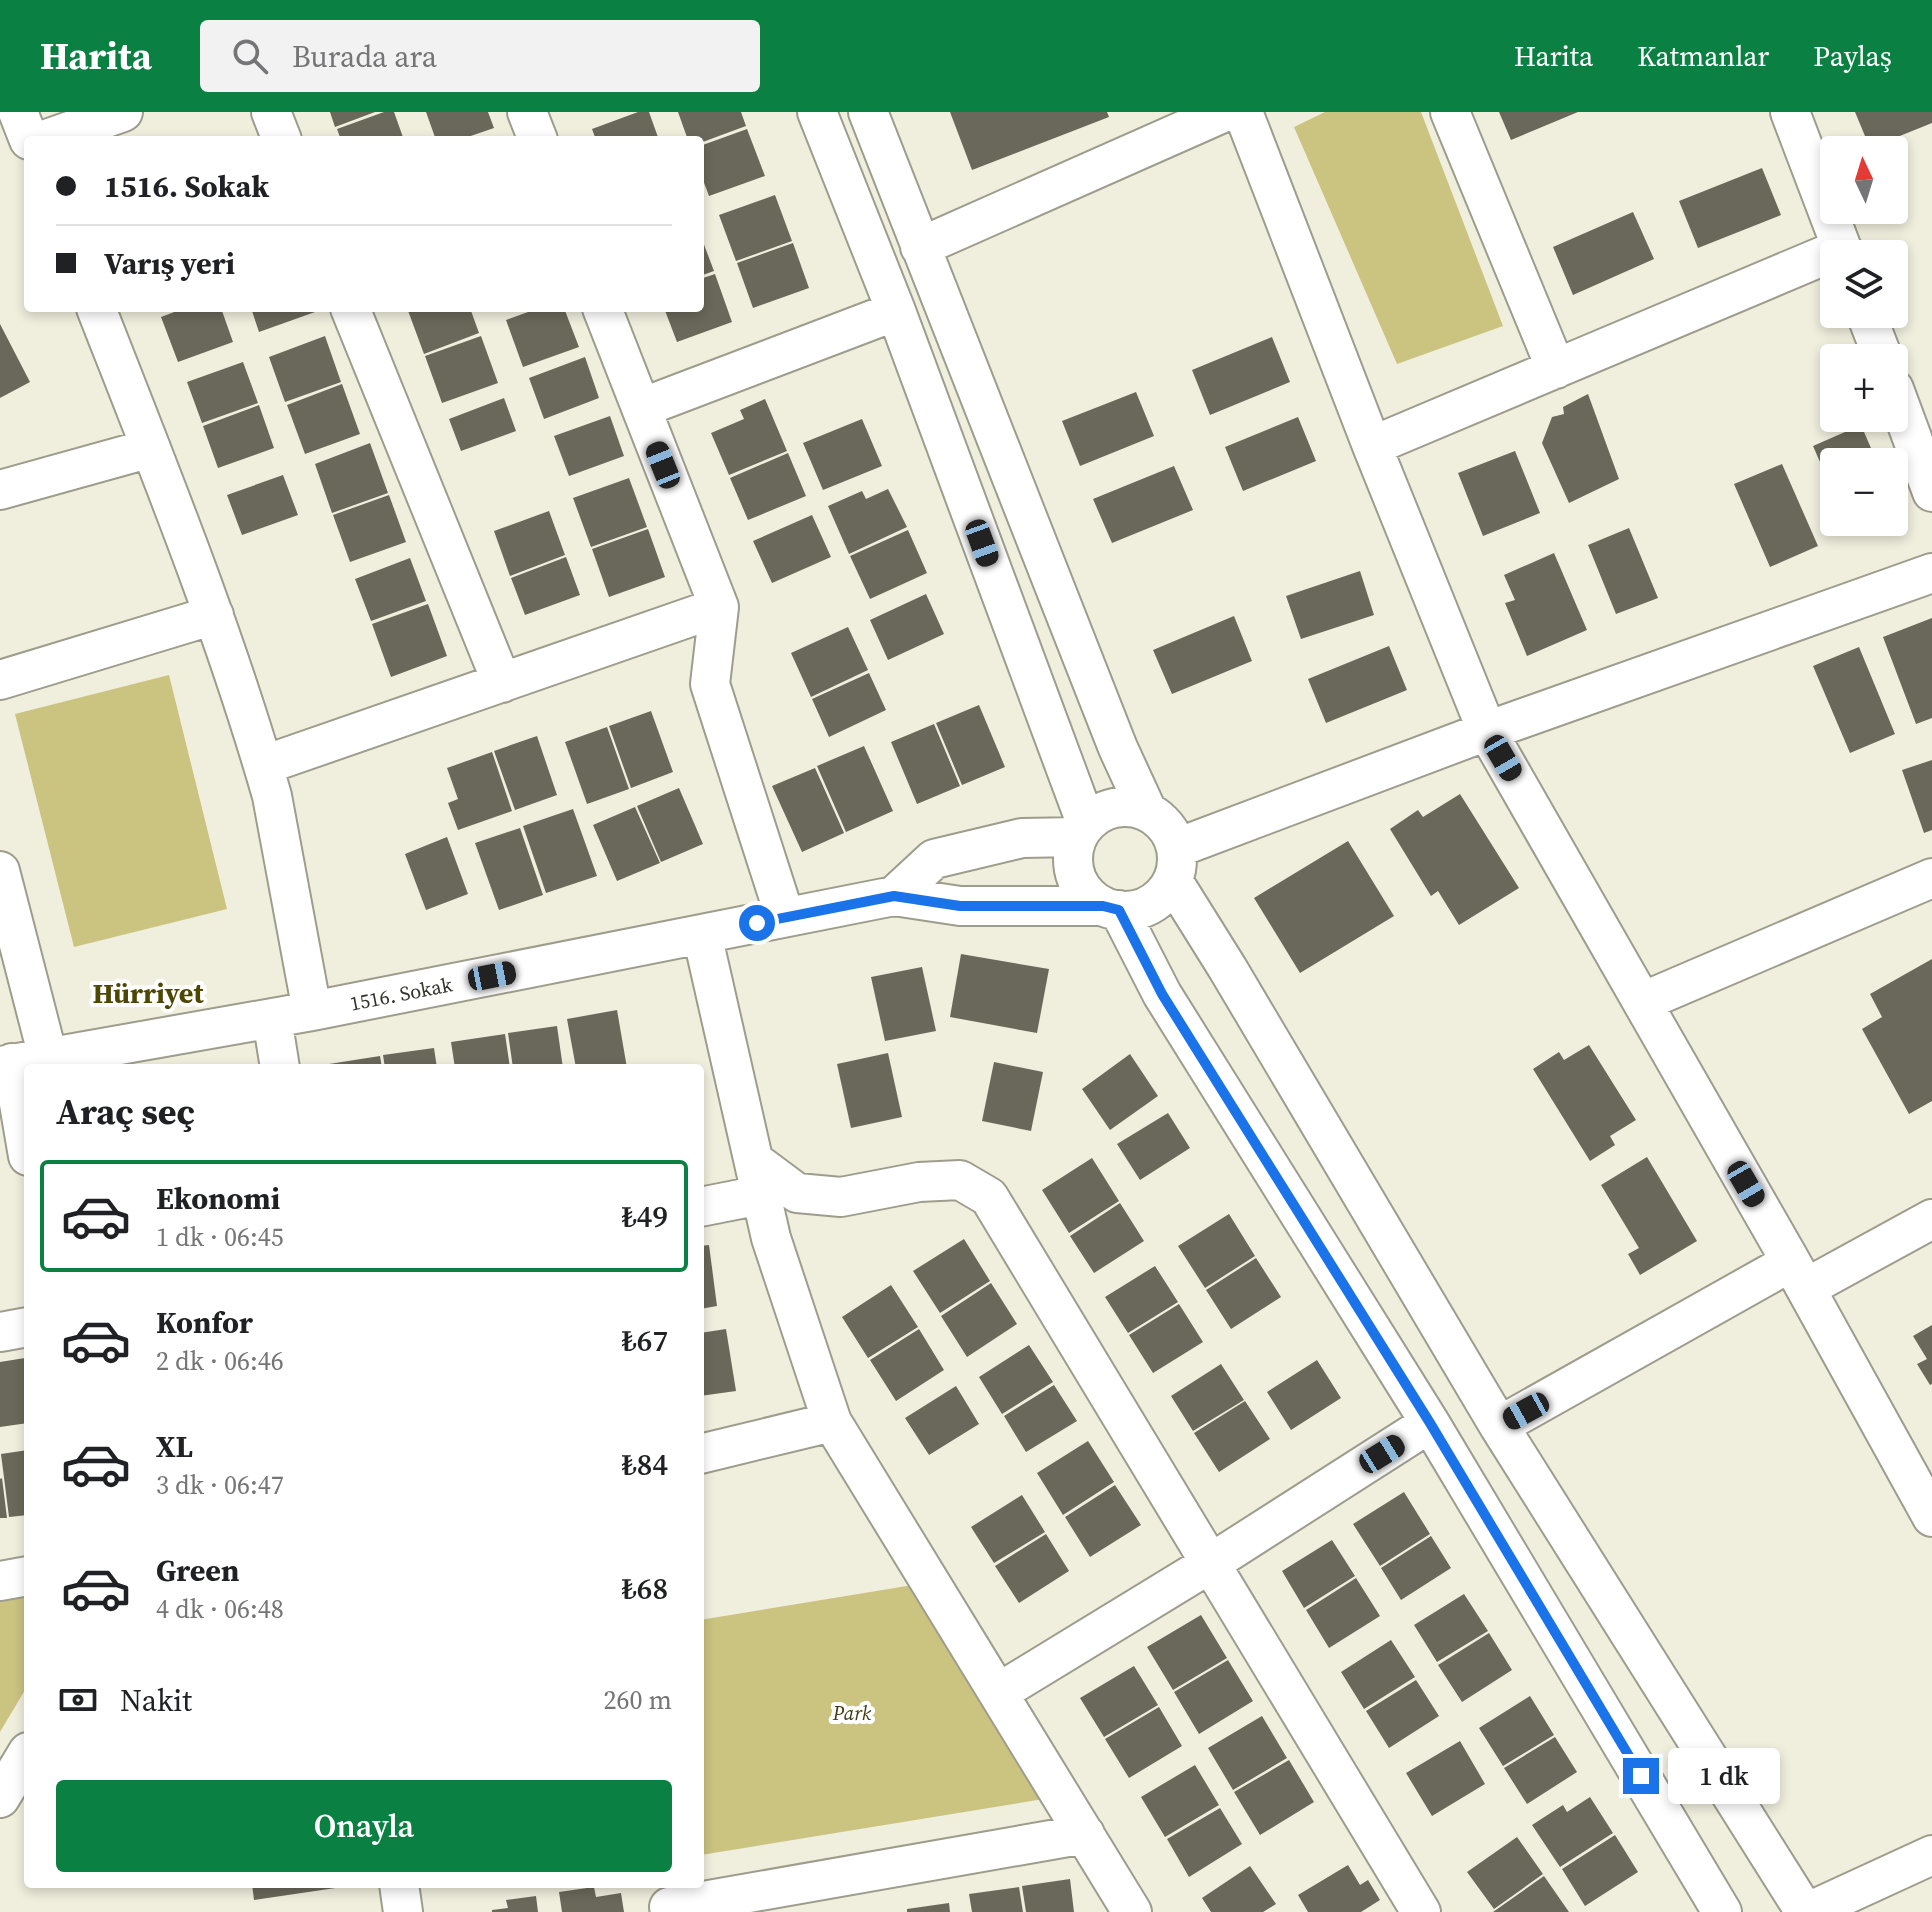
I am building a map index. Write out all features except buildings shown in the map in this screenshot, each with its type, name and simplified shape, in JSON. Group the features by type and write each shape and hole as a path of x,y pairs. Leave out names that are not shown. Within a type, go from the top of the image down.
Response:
{"street":[{"path":"18,112 27,136"},
{"path":"55,136 123,112"},
{"path":"271,112 280,136"},
{"path":"527,112 536,136"},
{"path":"817,112 896,311 1082,830"},
{"path":"868,112 1118,748 1147,811"},
{"path":"920,247 1225,112"},
{"path":"1243,112 1372,446 1487,731 1798,1275 1932,1517"},
{"path":"1450,112 1556,369"},
{"path":"1790,112 1839,240"},
{"path":"0,153 24,145"},
{"path":"1372,446 1820,260"},
{"path":"641,408 896,311"},
{"path":"98,312 188,541 264,765 312,1011"},
{"path":"352,312 502,683"},
{"path":"604,312 719,607 710,684 785,917"},
{"path":"1908,427 1932,492"},
{"path":"0,490 151,448"},
{"path":"1932,573 1487,731 1175,864 1164,894 1151,904 1135,910 1111,908 1090,897 1074,869 1073,853 1082,830 1099,813 1115,808 1131,807 1147,811 1161,820 1171,833 1175,864 1228,969 1499,1426 1806,1912 1932,1855"},
{"path":"264,765 719,607"},
{"path":"0,680 214,615"},
{"path":"894,896 934,859 1022,838 1082,830"},
{"path":"0,871 24,1109"},
{"path":"1642,1002 1932,878"},
{"name":"1516. Sokak","path":"20,1062 312,1011 894,896 960,906 1111,908"},
{"path":"1111,908 1430,1423 1722,1912"},
{"path":"702,934 771,1238 832,1422 1132,1912"},
{"path":"272,1018 279,1064"},
{"path":"704,1205 757,1178 797,1193 841,1197 919,1182 960,1180 989,1197 1421,1912"},
{"path":"1499,1426 1798,1275 1932,1219"},
{"path":"0,1332 24,1328"},
{"path":"704,1453 832,1422"},
{"path":"998,1693 1211,1563 1430,1423"},
{"path":"0,1581 24,1577"},
{"path":"0,1798 24,1759"},
{"path":"667,1901 1085,1834"},
{"path":"400,1888 403,1912"}],"green space":[{"path":"1325,112 1421,112 1503,326 1397,364 1294,127"},
{"path":"169,675 227,909 74,947 15,714"},
{"name":"Park","path":"919,1584 1050,1798 704,1855 704,1619"},
{"path":"24,1598 24,1692 0,1732 0,1602"}],"district":[{"name":"Hürriyet","path":"148,993"}],"route":[{"path":"757,923 894,896 960,906 1103,906 1119,910 1162,994 1430,1423 1641,1776"}]}
